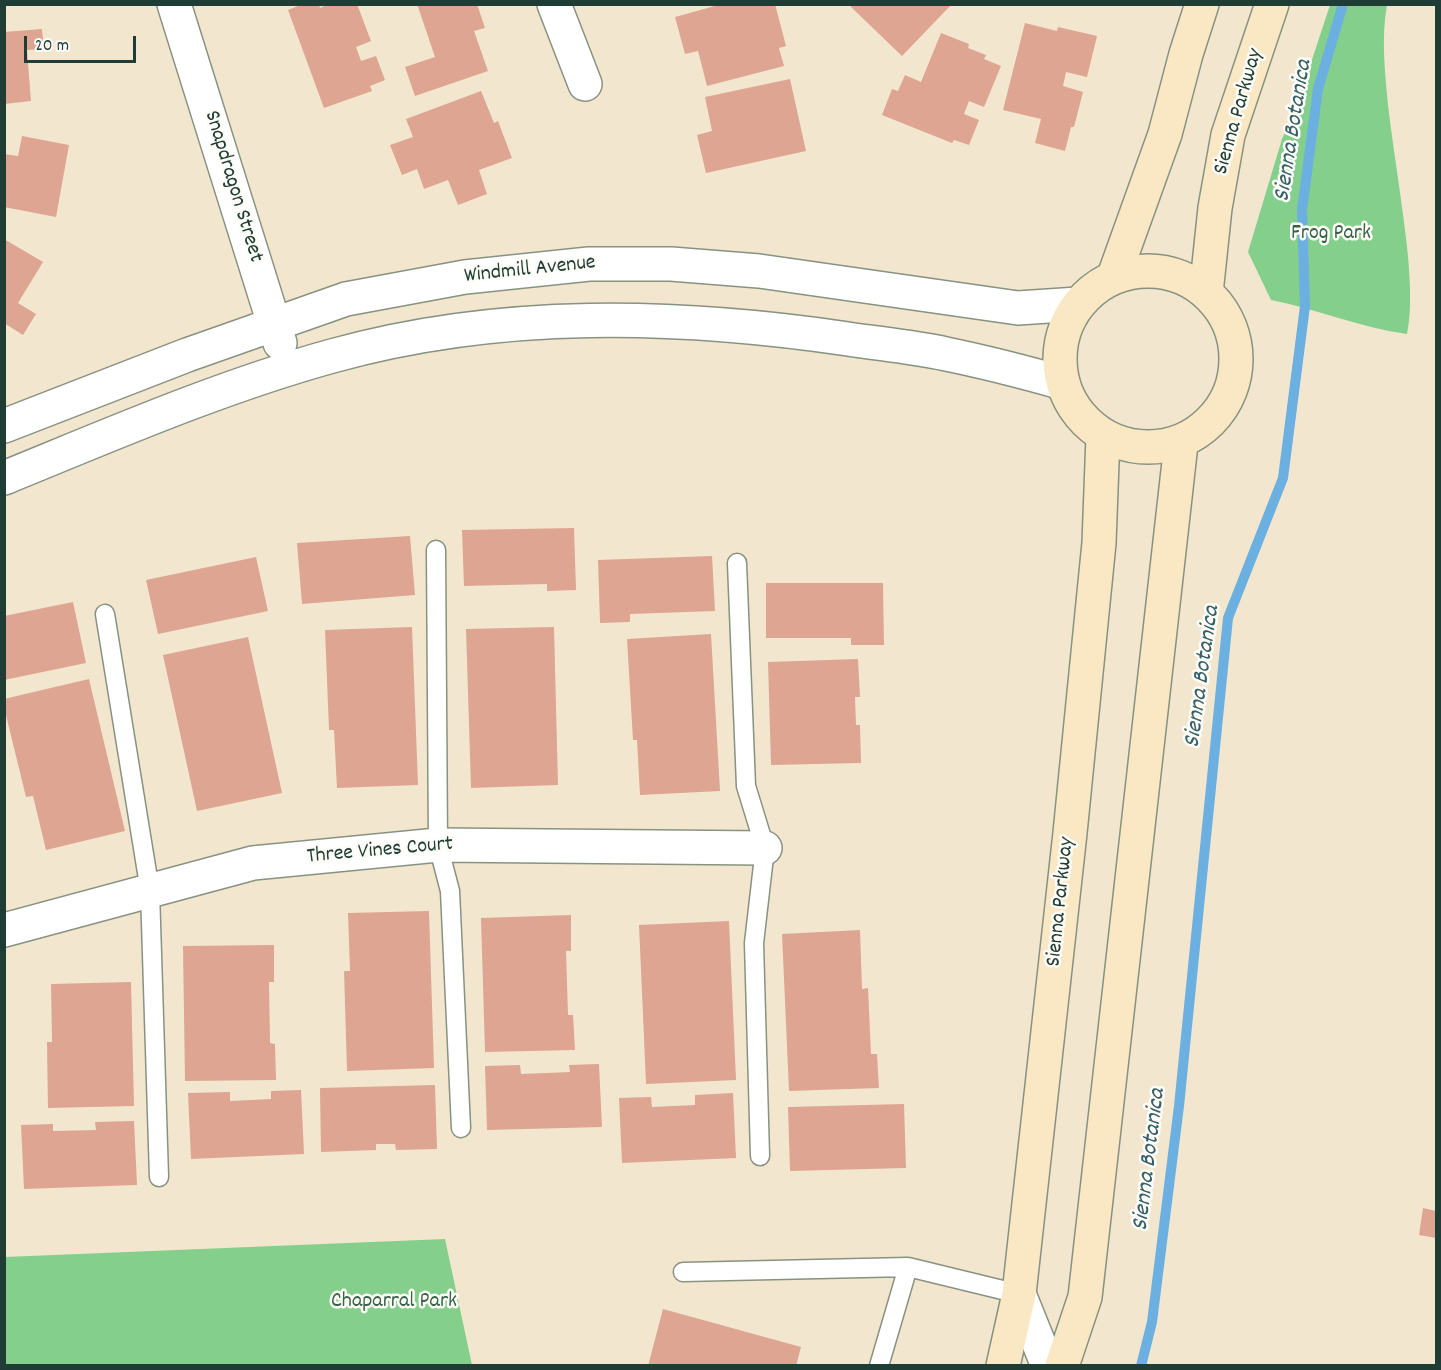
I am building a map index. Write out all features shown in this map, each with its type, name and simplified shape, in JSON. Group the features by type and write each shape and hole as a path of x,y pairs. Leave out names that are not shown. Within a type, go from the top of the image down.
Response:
{"main road":[{"path":"1114,276 1165,134 1202,4"},
{"name":"Sienna Parkway","path":"1206,293 1215,208 1228,135 1272,4"},
{"path":"1150,271 1179,277 1206,293 1223,314 1233,339 1236,366 1230,392 1216,415 1181,444 1142,447 1103,436 1073,406 1063,383 1059,358 1061,342 1066,321 1078,304 1096,287 1114,276 1150,271"},
{"name":"Sienna Parkway","path":"1003,1365 1019,1294 1070,833 1099,543 1103,436"},
{"path":"1062,1365 1085,1297 1181,444"}],"street":[{"name":"Snapdragon Street","path":"174,4 289,369"},
{"path":"554,4 585,84"},
{"name":"Windmill Avenue","path":"4,426 273,324 346,299 465,277 589,264 670,264 759,271 1018,308 1078,304"},
{"path":"4,478 188,402 289,369 412,338 497,325 581,320 673,320 800,332 944,353 1063,383"},
{"name":"Three Vines Court","path":"4,930 253,863 438,845 765,848"},
{"path":"1019,1294 1048,1365"}],"lane":[{"path":"436,550 438,845 450,891 461,1128"},
{"path":"737,563 746,786 765,848 754,943 760,1156"},
{"path":"105,614 150,891 159,1177"},
{"path":"683,1272 908,1267 1019,1294"},
{"path":"879,1365 908,1267"}],"green space":[{"name":"Frog Park","path":"1330,5 1387,5 1384,42 1388,105 1404,218 1410,285 1407,334 1271,300 1248,252 1282,139 1302,90"},
{"name":"Chaparral Park","path":"445,1239 472,1365 5,1365 5,1257"}],"building":[{"path":"303,4 319,4 320,8 329,4 357,4 371,41 356,47 361,61 376,56 385,80 370,86 372,91 324,108 288,10"},
{"path":"417,4 477,4 485,28 474,31 488,71 415,96 405,67 435,57"},
{"path":"722,4 775,4 786,46 779,48 784,66 707,86 698,51 685,54 675,17"},
{"path":"852,4 952,4 902,56 851,7"},
{"path":"1025,23 1057,31 1058,27 1097,36 1087,77 1066,72 1063,86 1083,92 1065,151 1035,143 1041,119 1003,110"},
{"path":"42,29 44,49 27,50 31,101 4,104 4,32"},
{"path":"941,33 969,44 968,48 986,55 984,59 1001,66 984,107 969,101 964,114 979,120 969,145 954,140 952,143 882,115 892,89 898,91 905,75 921,82"},
{"path":"790,79 806,151 706,173 697,135 712,131 705,97"},
{"path":"481,91 494,123 498,121 512,158 479,170 487,194 458,205 448,180 424,189 417,169 402,175 390,145 413,137 406,119"},
{"path":"22,136 69,145 56,217 4,207 4,154 18,156"},
{"path":"4,239 43,262 18,303 36,314 23,335 4,323"},
{"path":"574,528 576,590 547,591 547,584 464,586 462,530"},
{"path":"410,536 415,595 302,604 297,543"},
{"path":"712,556 715,611 630,614 630,622 600,623 598,560"},
{"path":"256,557 268,611 158,634 146,580"},
{"path":"766,583 883,583 884,645 851,645 851,638 766,638"},
{"path":"73,602 86,663 4,680 4,616"},
{"path":"412,627 418,785 337,788 334,730 329,730 325,630"},
{"path":"554,627 558,785 471,788 466,629"},
{"path":"711,634 720,791 640,795 637,740 633,740 627,639"},
{"path":"248,637 282,793 197,811 163,655"},
{"path":"858,659 860,697 855,697 856,725 860,725 861,763 771,765 768,662"},
{"path":"89,679 125,831 46,850 33,796 26,797 4,699"},
{"path":"429,911 434,1068 347,1071 344,971 350,971 348,913"},
{"path":"571,915 571,951 566,951 568,1015 573,1015 575,1050 485,1052 481,918"},
{"path":"729,921 736,1080 646,1084 639,925"},
{"path":"860,930 862,989 868,988 871,1054 877,1054 879,1088 789,1091 782,934"},
{"path":"274,945 274,982 269,982 270,1043 275,1044 276,1080 185,1081 183,946"},
{"path":"131,982 134,1106 48,1108 47,1042 52,1042 51,984"},
{"path":"599,1064 602,1127 487,1130 485,1066 520,1065 521,1074 570,1072 569,1065"},
{"path":"435,1085 437,1149 396,1150 395,1144 376,1144 376,1150 321,1152 320,1088"},
{"path":"301,1090 304,1154 191,1159 188,1093 230,1092 230,1101 271,1099 271,1091"},
{"path":"733,1093 736,1158 622,1163 619,1098 651,1097 652,1107 695,1105 695,1095"},
{"path":"904,1104 906,1168 790,1171 788,1107"},
{"path":"134,1121 137,1185 24,1189 21,1125 53,1124 53,1131 96,1130 95,1122"},
{"path":"1423,1208 1436,1211 1436,1238 1419,1235"},
{"path":"663,1309 801,1347 796,1366 648,1366"}],"waterway":[{"name":"Sienna Botanica","path":"1141,1366 1152,1322 1179,1106 1228,618 1283,478 1305,306 1302,210 1318,89 1343,4"}]}
